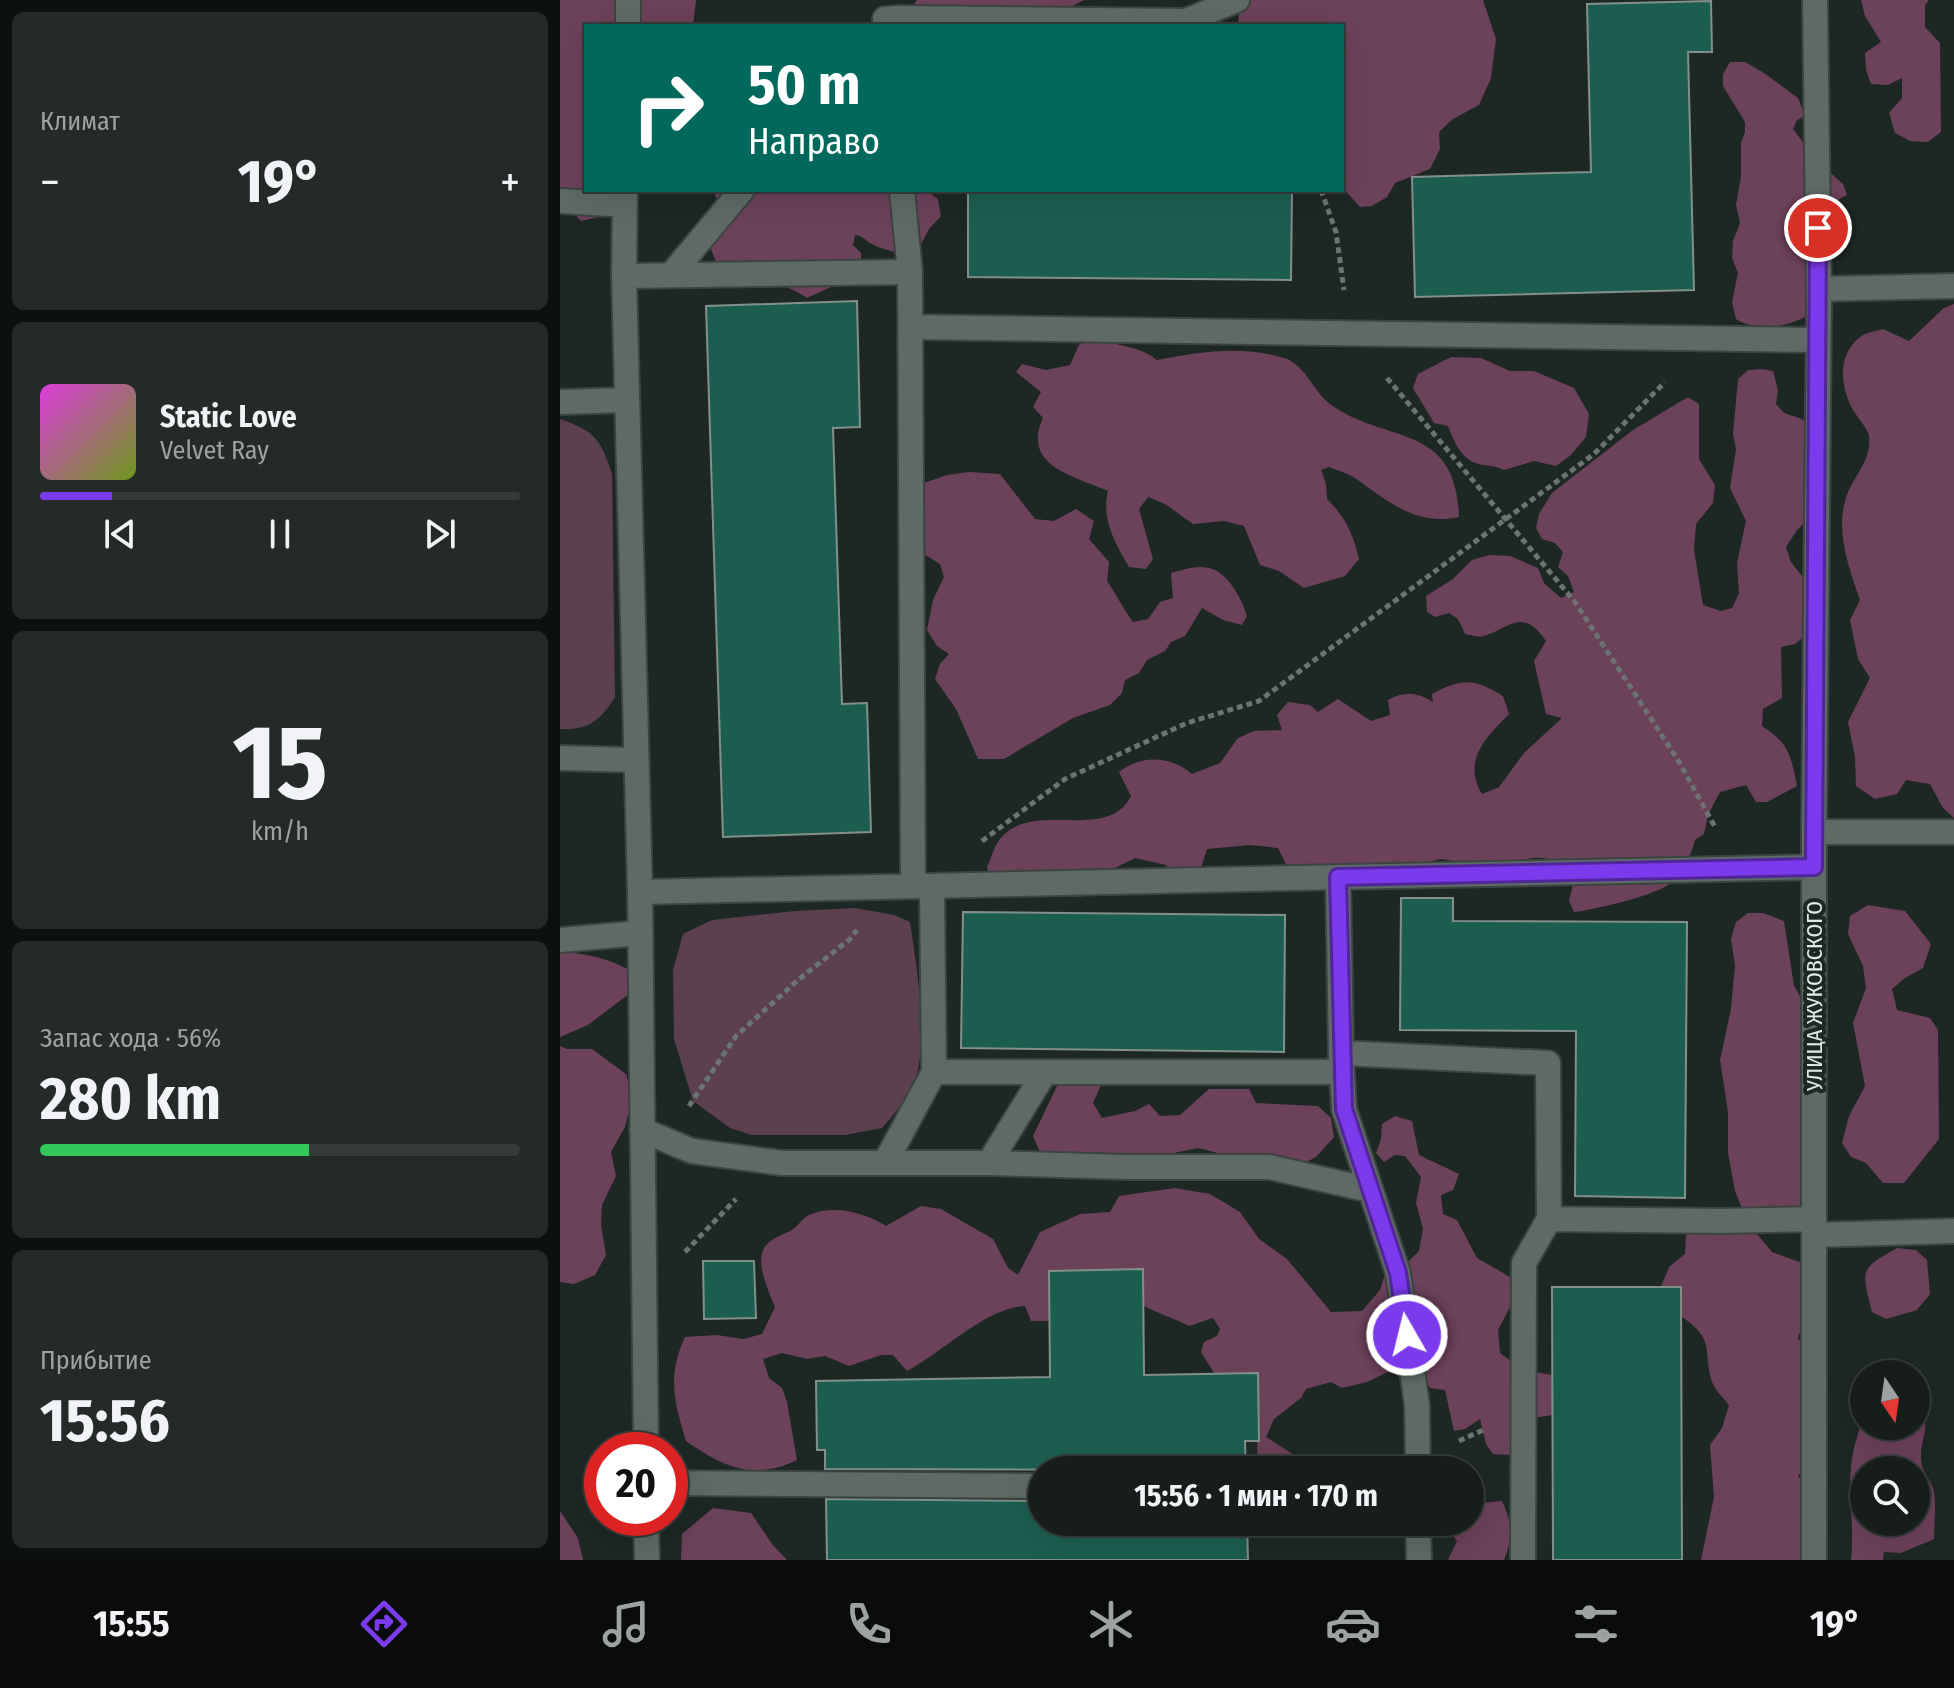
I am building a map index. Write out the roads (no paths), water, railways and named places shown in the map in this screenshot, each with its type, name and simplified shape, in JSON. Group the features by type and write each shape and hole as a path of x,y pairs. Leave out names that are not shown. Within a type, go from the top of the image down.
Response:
{"street":[{"path":"628,0 628,24"},
{"path":"886,18 1113,10 1186,21 1237,0"},
{"name":"УЛИЦА ЖУКОВСКОГО","path":"1814,1560 1814,832 1819,289 1815,0"},
{"path":"671,275 740,192"},
{"path":"885,1163 934,1072 923,886 910,272 902,192"},
{"path":"560,201 625,197 624,276 635,760 640,933 652,1134 644,1274 646,1432"},
{"path":"624,276 910,272"},
{"path":"1819,289 1954,286"},
{"path":"911,327 1818,340"},
{"path":"560,402 627,400"},
{"path":"560,758 635,760"},
{"path":"1814,832 1954,832"},
{"path":"640,892 1814,867"},
{"path":"1338,877 1344,1109 1398,1273 1417,1405 1418,1456"},
{"path":"560,940 640,933"},
{"path":"934,1072 1045,1072 1342,1063 1548,1063 1549,1219 1524,1263 1523,1560"},
{"path":"989,1163 1045,1072"},
{"path":"652,1134 692,1151 782,1163 1269,1167 1370,1190"},
{"path":"1549,1219 1721,1221 1954,1231"},
{"path":"688,1483 1028,1486"},
{"path":"646,1536 647,1560"},
{"path":"1418,1536 1419,1560"}]}
